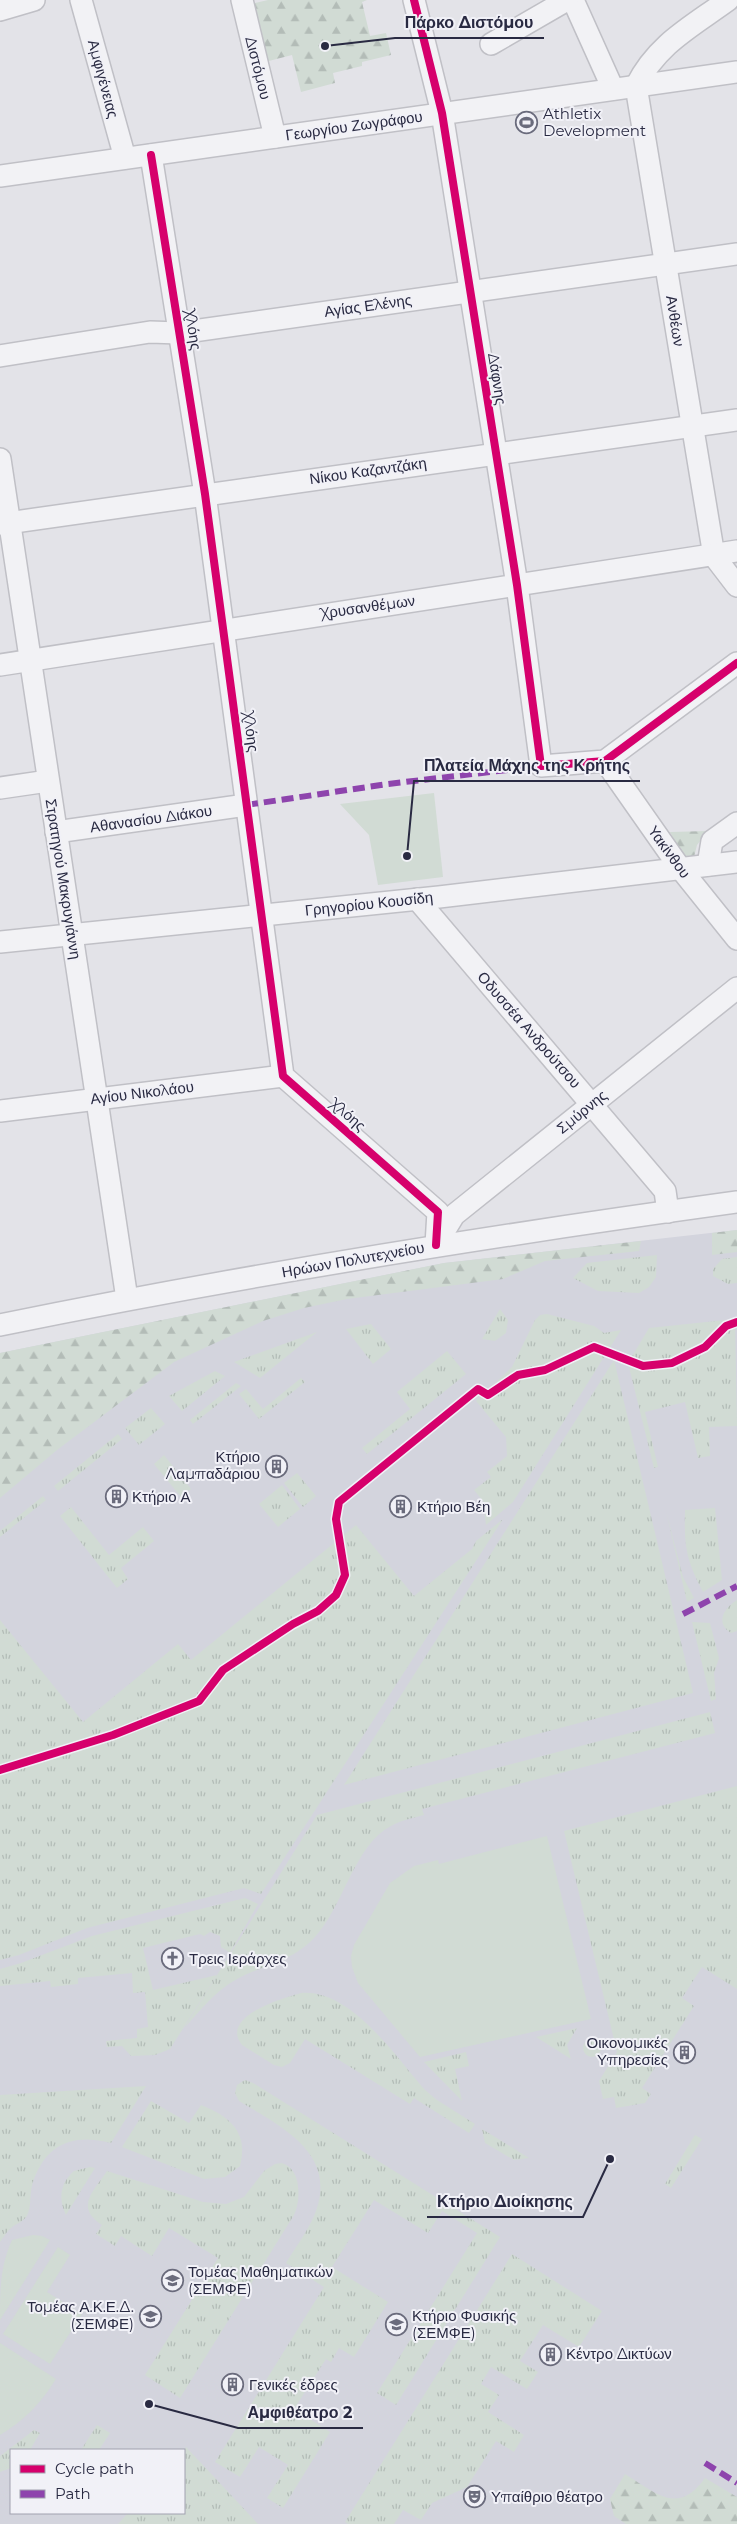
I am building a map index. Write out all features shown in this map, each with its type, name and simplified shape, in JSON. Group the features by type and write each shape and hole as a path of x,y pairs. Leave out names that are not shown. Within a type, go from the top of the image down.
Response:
{"street":[{"path":"0,10 34,0"},
{"name":"Αμφιγένειας","path":"81,0 125,158"},
{"name":"Διστόμου","path":"242,0 275,137"},
{"name":"Δάφνης","path":"414,0 442,113 517,585 541,766 605,761"},
{"path":"491,44 567,0"},
{"path":"573,0 614,89"},
{"path":"636,86 644,70 661,49 728,0"},
{"name":"Γεωργίου Ζωγράφου","path":"0,176 737,72"},
{"name":"Ανθέων","path":"636,86 714,556"},
{"name":"Χλόης","path":"151,154 205,494 283,1076 438,1212 436,1245"},
{"name":"Αγίας Ελένης","path":"0,356 150,332 179,333 737,254"},
{"name":"Νίκου Καζαντζάκη","path":"5,524 205,494 737,420"},
{"name":"Στρατηγού Μακρυγιάννη","path":"0,459 5,524 32,661 48,781 128,1299"},
{"name":"Χρυσανθέμων","path":"0,665 737,551"},
{"path":"714,556 737,586"},
{"path":"605,761 737,663"},
{"name":"Υακίνθου","path":"605,761 680,868 737,939"},
{"path":"0,788 48,781"},
{"name":"Αθανασίου Διάκου","path":"56,832 246,805"},
{"path":"708,865 712,841 737,823"},
{"name":"Γρηγορίου Κουσίδη","path":"0,942 262,916 737,862"},
{"name":"Οδυσσέα Ανδρούτσου","path":"417,899 665,1191 668,1212"},
{"name":"Σμύρνης","path":"436,1245 454,1215 737,988"},
{"name":"Αγίου Νικολάου","path":"0,1111 283,1076"},
{"path":"728,1204 737,1190"},
{"name":"Ηρώων Πολυτεχνείου","path":"0,1325 128,1299 436,1245 728,1204"}],"shaded area":[{"path":"737,1230 737,2524 0,2524 0,1353 444,1263"}],"green space":[{"path":"268,0 367,0 362,2 370,36 386,33 391,55 362,62 362,66 333,73 335,83 301,92 292,55 265,62 251,4"},
{"path":"434,793 443,877 378,885 369,835 340,804"},
{"path":"708,831 697,845 694,857 684,859 670,832"},
{"path":"737,1230 737,1252 712,1255 712,1233"},
{"path":"641,1241 639,1251 545,1261 503,1279 347,1299 304,1308 263,1321 174,1362 57,1450 0,1498 0,1353 444,1263"},
{"path":"657,1255 656,1277 649,1287 639,1293 598,1291 573,1278 587,1263"},
{"path":"737,1257 737,1283 728,1284 713,1276 713,1269 722,1259"},
{"path":"500,1309 508,1320 506,1333 495,1341 482,1339"},
{"path":"547,1314 594,1326 604,1333 621,1330 513,1502 486,1525 483,1501 474,1490 491,1477 487,1472 507,1456 506,1437 476,1401 512,1367 535,1320 540,1315"},
{"path":"735,1319 737,1426 709,1427 710,1456 698,1458 685,1402 645,1412 658,1467 654,1468 628,1363 649,1328"},
{"path":"371,1324 391,1349 373,1364 346,1329"},
{"path":"317,1332 260,1378 234,1362"},
{"path":"447,1351 466,1374 367,1454 362,1448 410,1409 397,1392"},
{"path":"614,1360 693,1693 344,1785"},
{"path":"215,1371 225,1376 182,1411 169,1396"},
{"path":"301,1378 305,1382 259,1419 239,1394 246,1389 263,1409"},
{"path":"236,1383 241,1386 193,1424 190,1420"},
{"path":"151,1408 165,1424 139,1445 125,1428"},
{"path":"118,1434 122,1439 58,1491 54,1486"},
{"path":"164,1455 191,1489 181,1497 154,1464"},
{"path":"297,1473 316,1496 303,1507 284,1483"},
{"path":"282,1485 300,1509 278,1527 259,1504"},
{"path":"43,1496 46,1500 0,1537 0,1531"},
{"path":"71,1507 109,1555 143,1527 154,1541 121,1568 128,1579 117,1588 60,1516"},
{"path":"715,1508 722,1580 703,1592 687,1552 685,1510"},
{"path":"666,1511 683,1577 694,1598 687,1602"},
{"path":"503,1519 261,1894 244,1888 87,1928 19,1955 0,1960 0,1620 83,1722 178,1644 191,1660 356,1525 414,1596 472,1549 476,1541"},
{"path":"737,1600 737,1631 731,1633 723,1625 722,1620 725,1611"},
{"path":"692,1622 710,1623 719,1658 714,1673 716,1699 711,1701"},
{"path":"710,1712 715,1733 422,1809 424,1815 391,1826 378,1835 367,1847 333,1911 306,1946 229,1984 209,2001 184,2028 317,1815"},
{"path":"737,1786 737,1989 702,1967 682,1998 694,2006 642,2088 651,2094 645,2103 616,2108 614,2097 603,2099 599,2081 617,2052 564,1831"},
{"path":"547,1836 591,2019 420,2057 358,1983 352,1967 351,1956 354,1945 390,1883 414,1866 438,1860 439,1864"},
{"path":"245,1898 258,1904 230,1953 221,1947 220,1936 210,1932 204,1936 200,1934 143,1948 153,1990 217,1975 170,2049 155,2055 131,2056 122,2046 107,2047 106,2041 137,2038 137,2029 148,2027 145,1992 133,1993 132,1973 78,1978 78,1984 51,1987 50,1981 0,1986 0,1969 92,1936"},
{"path":"301,1993 319,1995 337,2002 354,2013 386,2043 425,2090 437,2100 475,2124 469,2133 414,2098 410,2104 305,2039 290,2063 282,2067 274,2065 242,2045 237,2035 239,2025 246,2017 269,2004"},
{"path":"577,2028 567,2045 571,2059 536,2037"},
{"path":"588,2039 596,2039 601,2044 599,2055 588,2057 583,2052 583,2044"},
{"path":"466,2052 469,2066 455,2069 462,2101 424,2062"},
{"path":"245,2080 253,2083 500,2237 396,2405 377,2393 477,2233 442,2211 428,2233 374,2200 332,2267 388,2302 354,2357 339,2348 331,2362 326,2359 294,2409 330,2432 283,2508 267,2498 288,2465 259,2447 240,2477 215,2462 324,2287 286,2263 314,2216 320,2194 319,2176 313,2159 302,2145 273,2121 239,2101 235,2093 237,2085"},
{"path":"146,2086 111,2143 85,2139 73,2141 63,2144 45,2158 33,2182 27,2216 11,2228 0,2242 0,2095"},
{"path":"151,2101 189,2123 201,2105 228,2120 235,2127 242,2144 240,2166 225,2177 204,2179 122,2147"},
{"path":"482,2129 529,2158 514,2160 485,2143"},
{"path":"695,2135 702,2139 671,2188 665,2184"},
{"path":"281,2163 293,2171 298,2185 298,2201 294,2215 180,2398 145,2375 218,2258 169,2228 152,2256 121,2236 115,2246 96,2234 102,2225 89,2212 88,2205 92,2192 107,2171 203,2202 226,2204 244,2197 264,2171 275,2164"},
{"path":"90,2167 95,2168 66,2215 61,2197 63,2186 74,2171"},
{"path":"33,2235 42,2236 50,2240 0,2320 2,2279 8,2250 12,2240"},
{"path":"58,2247 70,2255 47,2292 82,2314 50,2364 3,2334"},
{"path":"512,2254 602,2311 579,2347 543,2325 520,2361 538,2372 527,2389 491,2367 481,2384 499,2395 488,2412 524,2435 514,2452 496,2441 467,2487 432,2503 421,2520 403,2510 394,2524 348,2524 345,2522"},
{"path":"0,2343 56,2379 32,2410 0,2435"},
{"path":"97,2425 110,2433 100,2449 82,2449"},
{"path":"34,2430 40,2433 31,2448 32,2449 10,2449 10,2468 0,2472 0,2456"},
{"path":"186,2447 258,2524 118,2524 127,2514 185,2514"},
{"path":"625,2474 657,2494 676,2498 685,2496 695,2490 705,2478 737,2497 737,2524 626,2524 614,2516 610,2499"}],"marked path":[{"path":"246,805 388,784 541,766"},
{"path":"683,1614 737,1586"},
{"path":"705,2463 737,2483"}],"cycle path":[{"path":"414,0 442,113 517,585 541,766 605,761 737,663"},
{"path":"151,155 205,494 283,1076 438,1212 436,1245"},
{"path":"0,1770 113,1735 199,1701 223,1670 293,1624 318,1611 336,1595 345,1575 336,1519 339,1502 478,1389 488,1395 518,1375 545,1370 594,1347 643,1366 672,1363 705,1347 726,1326 737,1322"}],"place":[{"name":"Πάρκο Διστόμου","path":"325,46"},
{"name":"Athletix Development","path":"527,123"},
{"name":"Πλατεία Μάχης της Κρήτης","path":"407,856"},
{"name":"Κτήριο Λαμπαδάριου","path":"276,1466"},
{"name":"Κτήριο Α","path":"116,1497"},
{"name":"Κτήριο Βέη","path":"401,1507"},
{"name":"Τρεις Ιεράρχες","path":"173,1959"},
{"name":"Οικονομικές Υπηρεσίες","path":"684,2052"},
{"name":"Κτήριο Διοίκησης","path":"610,2159"},
{"name":"Τομέας Μαθηματικών (ΣΕΜΦΕ)","path":"172,2281"},
{"name":"Τομέας Α.Κ.Ε.Δ. (ΣΕΜΦΕ)","path":"150,2316"},
{"name":"Κτήριο Φυσικής (ΣΕΜΦΕ)","path":"396,2325"},
{"name":"Κέντρο Δικτύων","path":"550,2354"},
{"name":"Γενικές έδρες","path":"233,2385"},
{"name":"Αμφιθέατρο 2","path":"149,2404"},
{"name":"Υπαίθριο θέατρο","path":"475,2497"}]}
